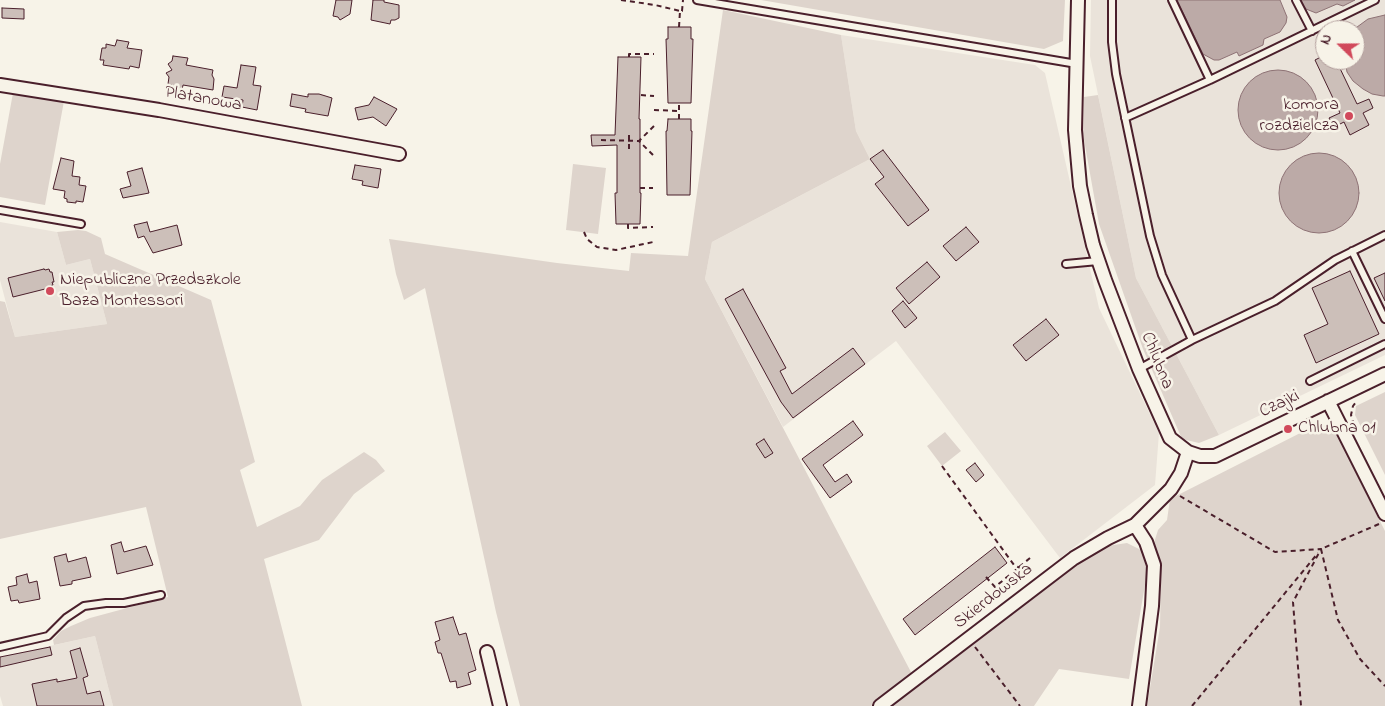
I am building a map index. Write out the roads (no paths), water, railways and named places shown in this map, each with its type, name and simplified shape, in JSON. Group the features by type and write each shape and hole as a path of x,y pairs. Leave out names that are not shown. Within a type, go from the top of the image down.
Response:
{"street":[{"name":"Chlubna","path":"1078,0 1077,161 1086,214 1098,260 1139,369 1170,438 1188,452"},
{"name":"Platanowa","path":"0,85 159,110 400,154"},
{"name":"Czajki","path":"1188,452 1200,456 1215,456 1385,374"},
{"path":"1328,401 1385,514"},
{"path":"1139,706 1152,606 1154,565 1146,542 1135,525 1171,489 1181,473 1188,452"},
{"name":"Skierdowska","path":"880,706 1074,558 1135,525"},
{"path":"487,652 500,706"}],"lane":[{"path":"697,0 1077,64"},
{"path":"1112,0 1112,42 1116,74 1156,257 1192,340"},
{"path":"1172,0 1210,80"},
{"path":"1296,0 1312,31"},
{"path":"1125,118 1210,80 1375,0"},
{"path":"0,210 80,224"},
{"path":"1139,369 1192,340 1275,301 1335,260 1385,235"},
{"path":"1352,251 1385,319"},
{"path":"1066,264 1098,260"},
{"path":"1310,381 1385,344"},
{"path":"0,648 48,636 66,618 84,606 106,603 124,604 161,595"}],"place":[{"name":"komora rozdzielcza","path":"1349,116"},
{"name":"Niepubliczne Przedszkole Baza Montessori","path":"50,291"},
{"name":"Chlubna 01","path":"1288,429"}]}
